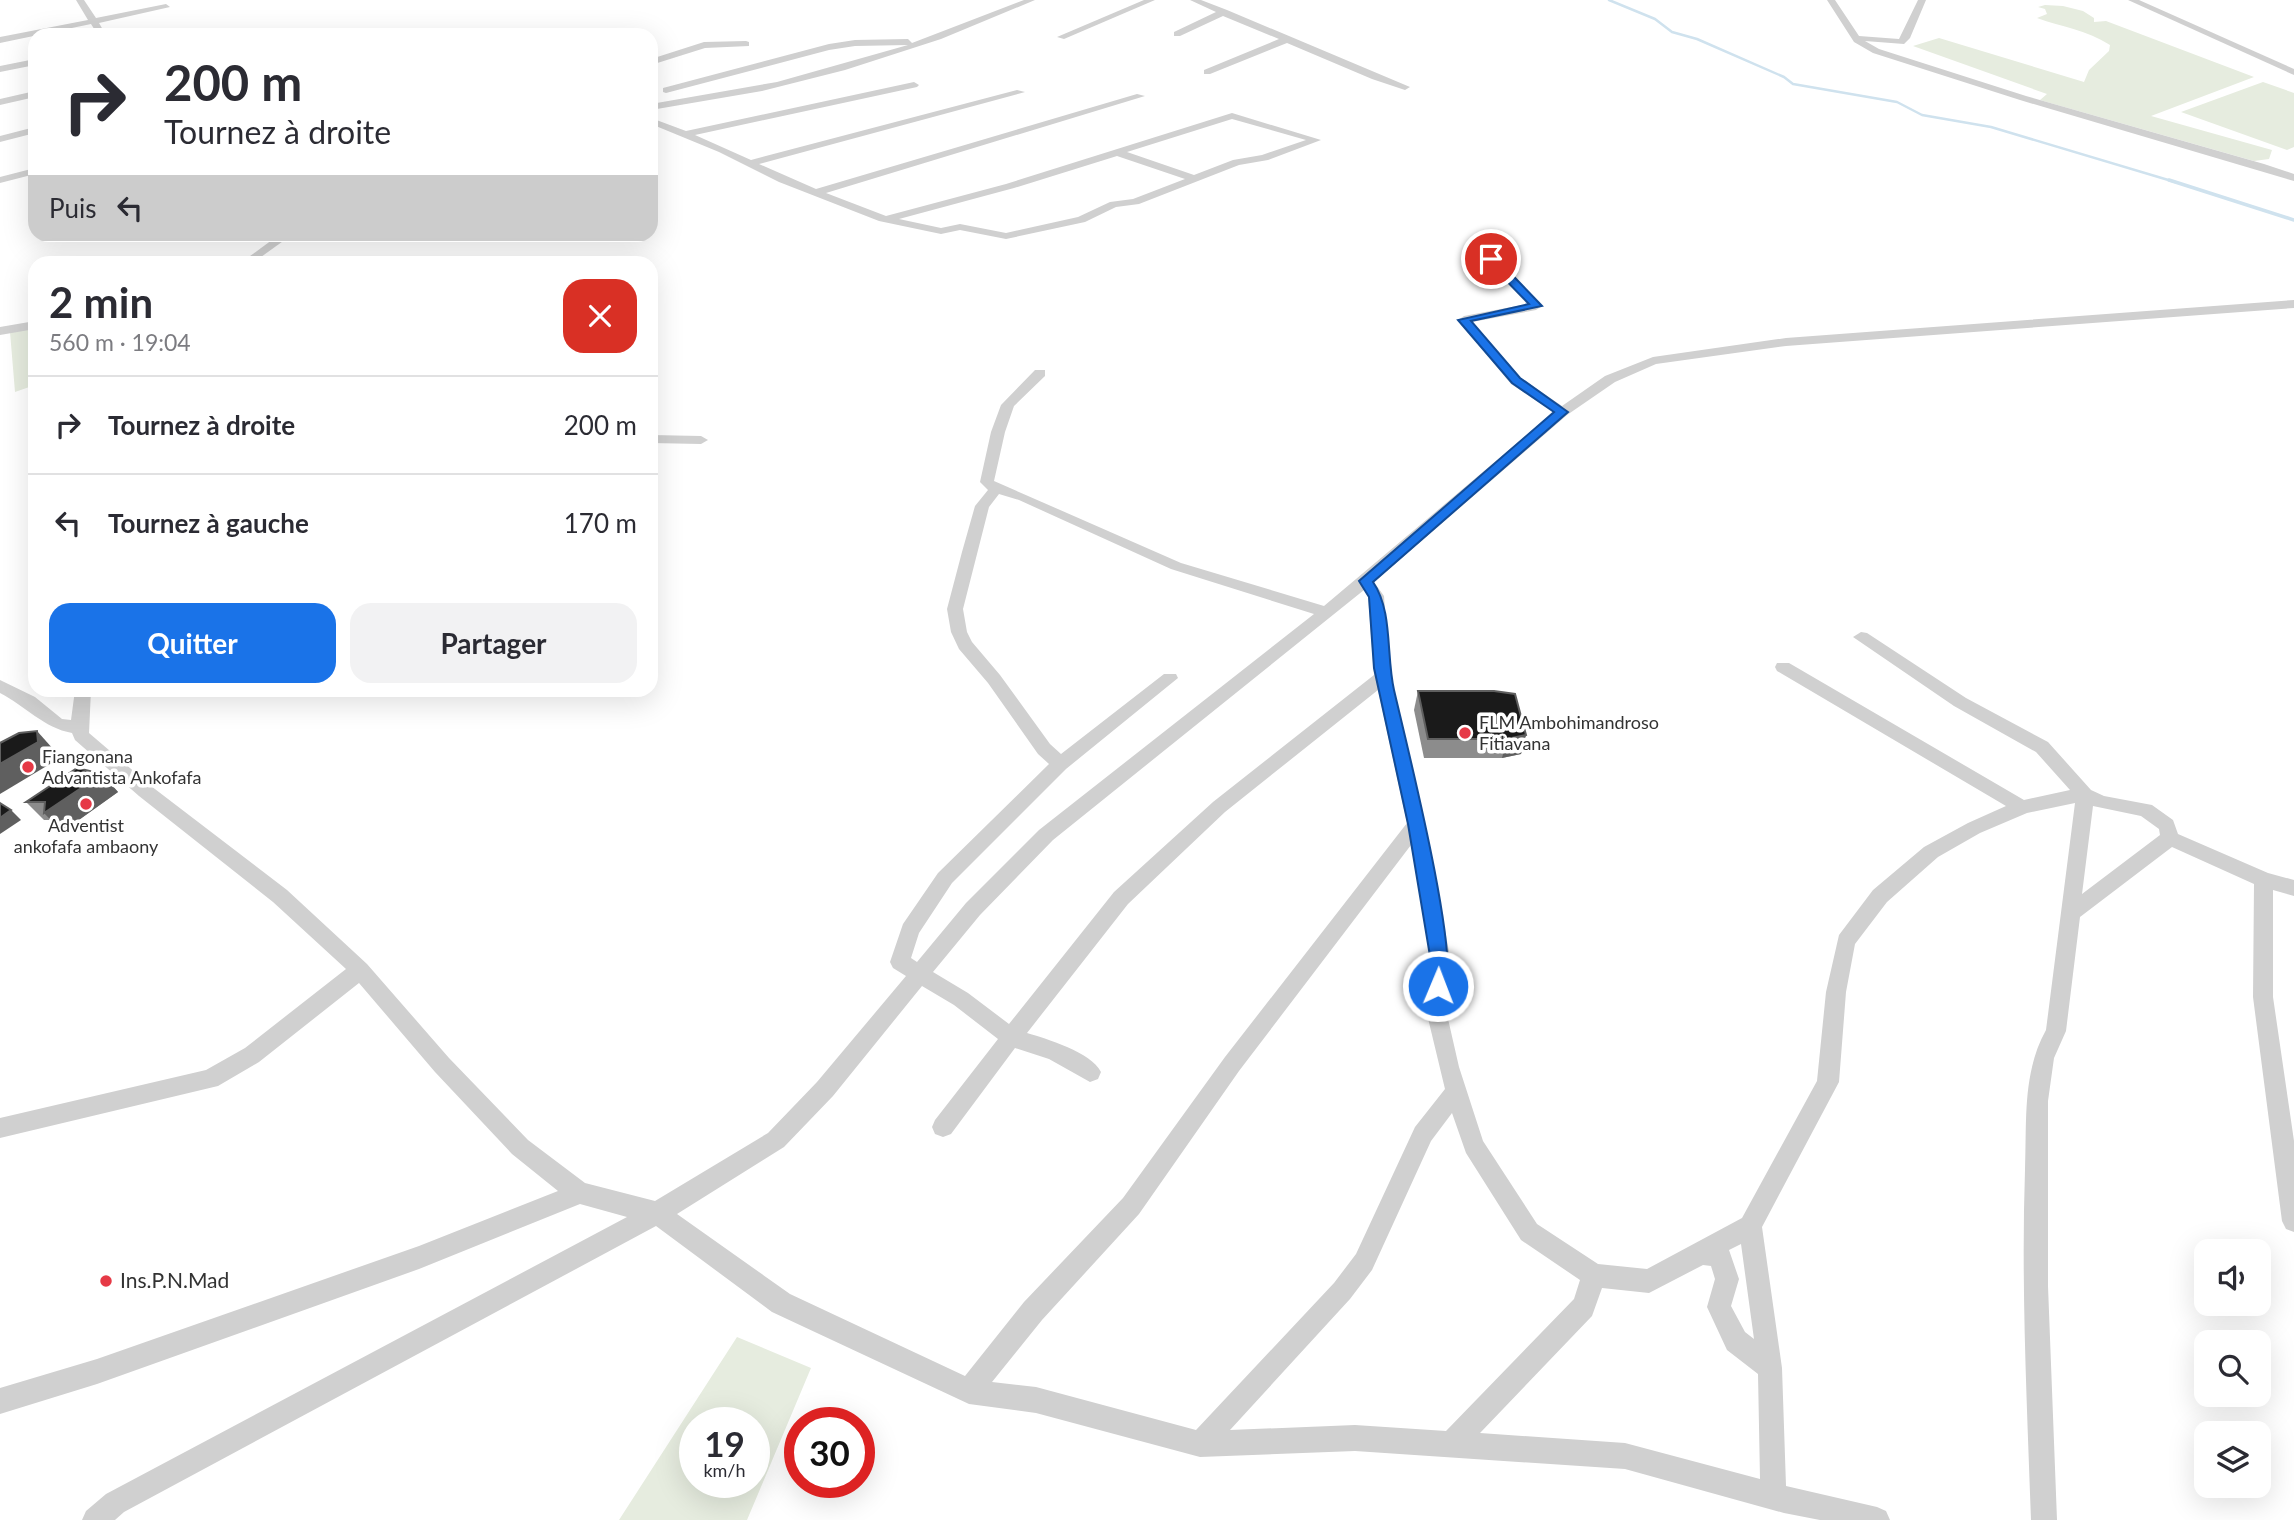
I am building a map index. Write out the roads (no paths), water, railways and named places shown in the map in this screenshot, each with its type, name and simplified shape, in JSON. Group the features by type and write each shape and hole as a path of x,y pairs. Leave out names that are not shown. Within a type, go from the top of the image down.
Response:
{"street":[{"path":"80,0 96,28"},
{"path":"658,106 776,85 920,43 1031,0"},
{"path":"1061,37 1151,0"},
{"path":"1194,0 1375,77 1405,86"},
{"path":"1831,0 1855,37 1876,51 1913,65 2294,178"},
{"path":"1855,37 1901,42 1906,38 1922,0"},
{"path":"2132,0 2294,72"},
{"path":"61,28 166,7"},
{"path":"1177,34 1224,12"},
{"path":"0,40 28,34"},
{"path":"1207,72 1288,39"},
{"path":"675,103 662,91 855,43 920,43"},
{"path":"658,60 704,45 746,44"},
{"path":"0,69 28,63"},
{"path":"687,134 914,85"},
{"path":"751,163 1020,92"},
{"path":"0,102 28,96"},
{"path":"818,192 1140,96"},
{"path":"658,124 687,134 783,180 883,219 941,231 960,227 1006,236 1081,220 1114,204 1135,202 1237,162 1264,158 1316,140 1232,116 1010,186 883,219"},
{"path":"0,139 28,132"},
{"path":"1115,152 1196,179"},
{"path":"0,180 28,174"},
{"path":"256,256 276,242"},
{"path":"1491,259 1536,306 1464,320 1516,381 1562,412"},
{"path":"95,1520 128,1496 657,1213 776,1140 825,1090 973,909 1046,835 1366,581 1562,412 1610,379 1653,362 1786,342 2294,304"},
{"path":"0,331 28,326"},
{"path":"1040,373 1008,405 989,464 987,482 996,489 1024,497 1176,566 1325,611"},
{"path":"658,439 701,440"},
{"path":"996,489 982,506 969,552 955,609 959,632 965,645 994,679 1044,749 1060,764"},
{"path":"1366,581 1376,596 1383,677 1416,824 1440,962 1436,1010 1455,1091 1474,1146 1529,1232 1594,1275 1649,1281 1750,1226 1828,1082 1836,992 1846,941 1881,896 1931,852 1974,828 2022,807 2051,799 2085,795"},
{"path":"1861,637 1960,702 2042,747 2085,795 2101,802 2146,810 2166,825 2170,838 2264,880 2294,888"},
{"path":"1783,667 2022,807"},
{"path":"943,1127 1091,933 1121,898 1228,799 1383,677"},
{"path":"1090,1072 1055,1051 1013,1038 961,999 900,962 910,930 946,878 1060,764 1170,678"},
{"path":"0,686 29,701 57,724 79,728"},
{"path":"82,697 79,728 81,736 280,896 360,970 442,1065 520,1147 579,1194 657,1213 781,1303 969,1391 1036,1400 1200,1444 1355,1438 1625,1456 1773,1496 1877,1520"},
{"path":"2044,1520 2034,1207 2038,1080 2046,1046 2056,1031 2085,795"},
{"path":"969,1391 1033,1311 1131,1206 1231,1064 1416,824"},
{"path":"2071,913 2170,838"},
{"path":"2264,880 2263,996 2294,1220"},
{"path":"0,1128 211,1079 252,1055 360,970"},
{"path":"1200,1444 1342,1291 1364,1262 1423,1134 1455,1091"},
{"path":"0,1401 78,1380 457,1244 579,1194"},
{"path":"1750,1226 1770,1368 1773,1496"},
{"path":"1703,1253 1719,1255 1727,1279 1719,1307 1736,1341 1770,1368"},
{"path":"1453,1444 1583,1307 1594,1275"},
{"path":"1773,1496 1839,1520"}],"waterway":[{"path":"1609,0 1655,19 1672,32 1697,39 1784,77 1793,84 1897,102 1922,115 1991,127 2175,182"},
{"path":"2169,180 2294,220"}],"place":[{"name":"FLM Ambohimandroso Fitiavana","path":"1465,733"},
{"name":"Fiangonana Advantista Ankofafa","path":"28,767"},
{"name":"Adventist ankofafa ambaony","path":"86,804"},
{"name":"Ins.P.N.Mad","path":"106,1281"}]}
